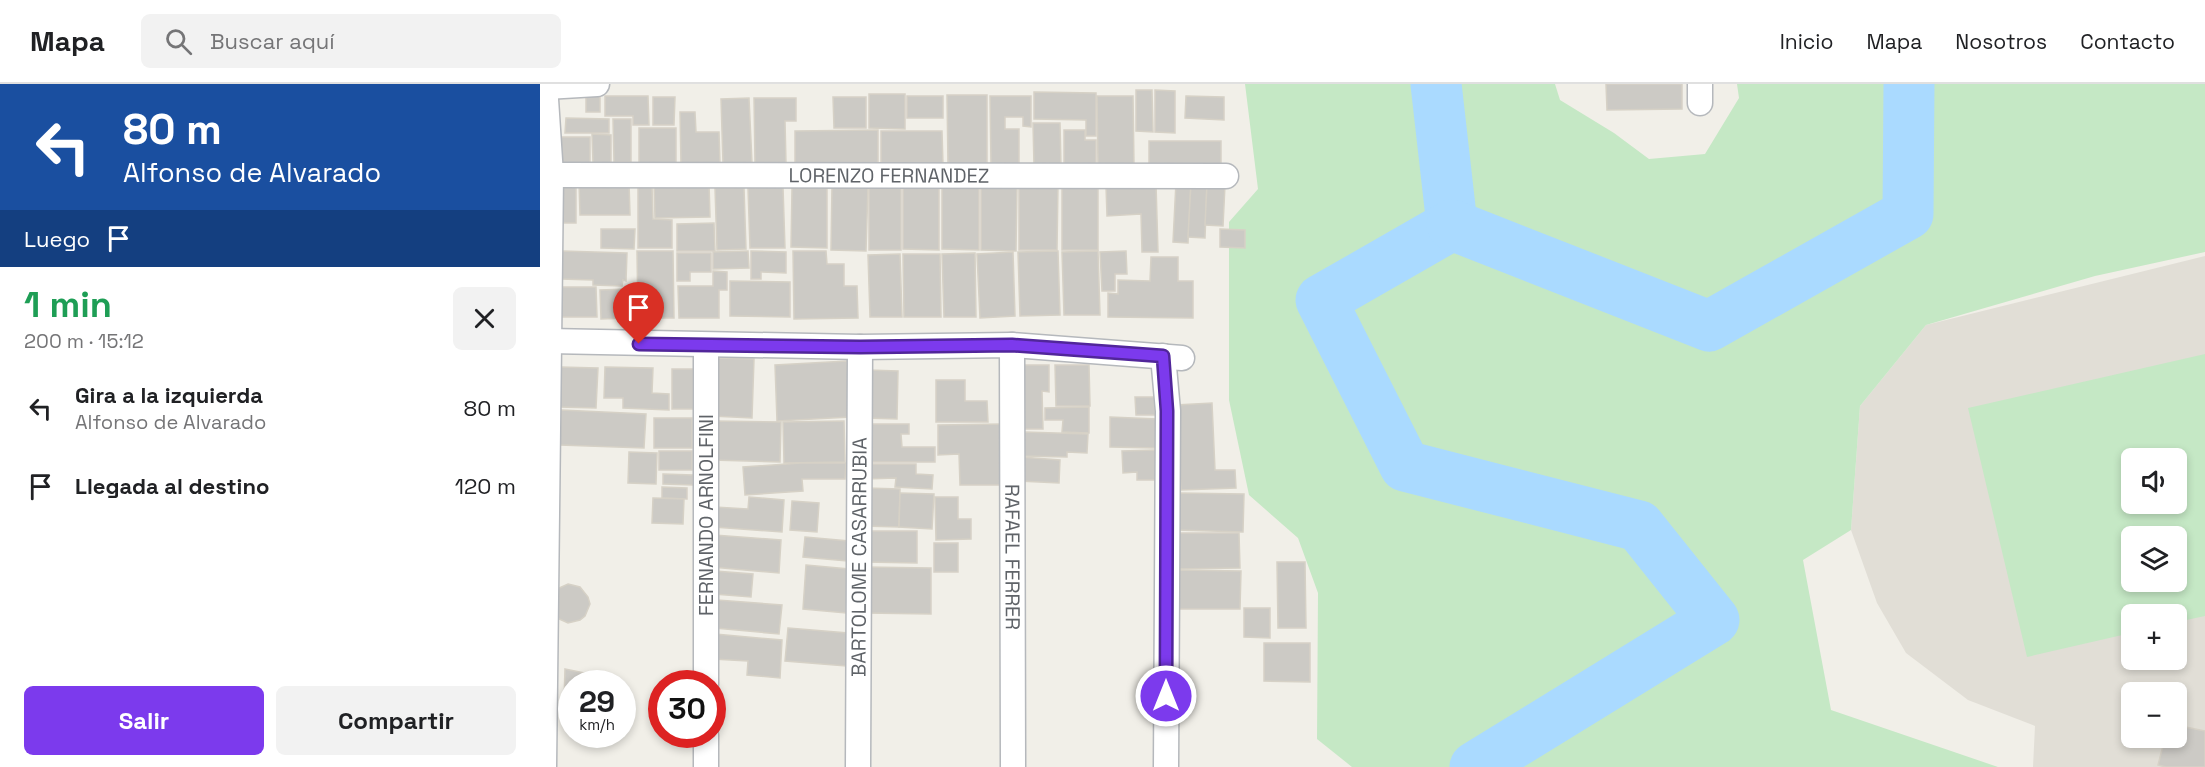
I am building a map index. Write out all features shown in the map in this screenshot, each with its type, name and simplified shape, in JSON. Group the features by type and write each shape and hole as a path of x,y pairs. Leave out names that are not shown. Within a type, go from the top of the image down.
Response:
{"street":[{"path":"544,767 551,175 545,86 597,84"},
{"name":"LORENZO FERNANDEZ","path":"551,175 1226,176"},
{"path":"549,341 706,346 1012,345 1173,357 1167,411 1166,767"},
{"name":"RAFAEL FERRER","path":"1012,345 1013,767"},
{"name":"FERNANDO ARNOLFINI","path":"706,346 706,670"},
{"name":"BARTOLOME CASARRUBIA","path":"858,767 860,347"},
{"path":"706,748 706,767"}],"shaded area":[{"path":"2205,256 2205,767 2033,767 2035,726 1968,700 1906,653 1877,603 1851,530 1860,406 1926,325"}],"green space":[{"path":"1245,84 1555,84 1560,100 1614,133 1649,159 1705,154 1739,98 1737,84 2205,84 2205,252 2095,276 1926,325 1860,406 1851,530 1803,560 1831,710 1998,767 1352,767 1317,739 1318,593 1298,538 1249,495 1229,400 1229,222 1258,189"},
{"path":"2205,354 2205,616 2187,620 2187,604 2121,604 2121,635 2027,657 1968,408"}],"building":[{"path":"1606,84 1682,84 1682,109 1607,110"},
{"path":"1136,90 1152,90 1153,132 1136,131"},
{"path":"1155,90 1175,91 1175,133 1155,132"},
{"path":"1034,92 1096,93 1096,136 1086,136 1086,120 1034,119"},
{"path":"869,94 905,94 905,129 869,128"},
{"path":"947,95 987,95 987,165 948,165"},
{"path":"586,96 600,96 600,112 586,112"},
{"path":"605,96 648,96 649,125 633,125 633,116 605,116"},
{"path":"907,96 943,96 943,118 907,118"},
{"path":"990,96 1031,96 1031,127 1023,126 1023,117 1005,117 1005,129 1019,129 1019,165 991,165"},
{"path":"1097,96 1133,96 1134,166 1098,166"},
{"path":"1186,96 1224,97 1224,120 1185,118"},
{"path":"653,97 675,97 674,125 653,125"},
{"path":"833,97 866,97 866,128 834,128"},
{"path":"749,98 752,163 723,164 721,99"},
{"path":"754,98 796,98 796,121 785,121 786,163 755,163"},
{"path":"680,112 695,112 696,132 719,132 720,164 681,165"},
{"path":"566,118 609,119 609,133 565,133"},
{"path":"613,119 631,119 631,162 614,162"},
{"path":"1033,123 1060,123 1061,166 1034,166"},
{"path":"639,128 676,128 676,165 639,164"},
{"path":"878,130 878,165 795,165 795,131"},
{"path":"1064,130 1085,130 1085,140 1096,140 1096,167 1064,167"},
{"path":"881,131 942,131 943,165 881,165"},
{"path":"592,134 611,135 611,163 593,163"},
{"path":"560,137 590,137 590,163 560,163"},
{"path":"1149,141 1221,141 1221,165 1149,165"},
{"path":"579,182 629,182 630,215 580,215"},
{"path":"1176,182 1191,183 1188,243 1173,242"},
{"path":"709,183 710,217 655,218 654,184"},
{"path":"1191,183 1207,184 1205,238 1188,237"},
{"path":"942,184 979,184 979,250 942,249"},
{"path":"981,184 1017,185 1016,251 981,250"},
{"path":"1156,184 1158,252 1142,252 1141,214 1107,216 1106,186"},
{"path":"1207,184 1225,185 1223,226 1205,225"},
{"path":"562,185 576,185 576,223 562,223"},
{"path":"638,185 652,185 653,219 672,220 672,248 638,248"},
{"path":"832,185 868,186 866,251 831,250"},
{"path":"869,185 901,185 901,250 869,250"},
{"path":"903,185 939,185 939,250 903,249"},
{"path":"1019,185 1058,185 1057,250 1019,250"},
{"path":"1062,186 1098,186 1098,250 1062,250"},
{"path":"783,187 785,248 750,248 748,188"},
{"path":"715,188 744,188 746,249 717,250"},
{"path":"792,188 827,188 827,248 791,247"},
{"path":"714,223 715,251 677,251 677,224"},
{"path":"601,229 635,229 634,249 601,248"},
{"path":"1220,229 1245,230 1245,248 1220,247"},
{"path":"562,251 627,253 626,281 623,280 622,286 593,285 593,280 561,279"},
{"path":"637,251 673,251 674,318 638,318"},
{"path":"748,251 749,268 713,269 713,252"},
{"path":"751,251 786,252 786,273 761,272 761,279 751,279"},
{"path":"793,251 826,251 827,264 844,264 844,286 857,286 858,318 794,319"},
{"path":"1058,251 1060,315 1020,316 1018,252"},
{"path":"1098,251 1100,315 1064,315 1062,252"},
{"path":"1126,251 1127,274 1115,274 1115,291 1102,291 1100,252"},
{"path":"1013,252 1015,316 980,318 977,254"},
{"path":"677,253 711,253 711,272 690,272 690,281 677,281"},
{"path":"975,253 976,317 944,317 942,254"},
{"path":"900,254 902,317 870,317 868,255"},
{"path":"903,254 940,254 941,317 904,317"},
{"path":"1151,257 1178,257 1178,281 1193,281 1193,318 1108,317 1108,293 1118,294 1118,280 1150,281"},
{"path":"713,271 727,272 727,290 719,290 719,318 679,318 678,286 713,286"},
{"path":"730,281 790,282 790,317 730,316"},
{"path":"560,287 596,287 597,317 561,317"},
{"path":"628,289 628,318 601,319 600,290"},
{"path":"714,358 754,359 752,418 712,416"},
{"path":"847,361 850,417 777,421 775,365"},
{"path":"1020,365 1049,365 1049,392 1042,391 1043,429 1021,429"},
{"path":"1055,365 1089,365 1090,406 1056,406"},
{"path":"560,367 598,368 596,408 559,407"},
{"path":"605,367 653,368 652,393 669,394 669,410 623,408 623,398 604,398"},
{"path":"672,369 693,369 693,409 672,409"},
{"path":"868,370 898,371 897,419 866,418"},
{"path":"936,380 965,380 965,401 987,401 988,422 936,422"},
{"path":"1135,397 1154,397 1155,415 1136,415"},
{"path":"1212,403 1215,470 1235,470 1236,488 1181,490 1176,405"},
{"path":"1089,407 1089,433 1062,432 1063,420 1045,420 1045,408"},
{"path":"561,410 646,414 644,448 560,445"},
{"path":"1110,417 1157,419 1156,448 1110,447"},
{"path":"654,418 692,418 692,448 654,448"},
{"path":"713,421 781,422 780,462 712,460"},
{"path":"844,421 845,462 784,463 783,422"},
{"path":"865,424 909,424 909,434 901,434 902,447 935,447 935,462 866,462"},
{"path":"1003,424 1004,485 960,485 959,454 938,455 938,425"},
{"path":"1024,432 1088,434 1087,453 1067,452 1067,457 1024,456"},
{"path":"1155,450 1156,480 1137,480 1137,472 1123,473 1122,451"},
{"path":"659,451 692,451 692,470 659,470"},
{"path":"629,452 657,453 656,484 628,483"},
{"path":"1021,457 1060,460 1059,483 1019,481"},
{"path":"846,463 845,479 802,479 803,491 745,495 743,467"},
{"path":"866,464 916,464 916,474 933,475 932,489 895,487 896,478 866,479"},
{"path":"663,474 693,475 693,485 663,484"},
{"path":"662,487 687,488 687,499 662,498"},
{"path":"866,488 900,489 899,527 864,526"},
{"path":"900,493 934,494 932,529 899,527"},
{"path":"1178,493 1244,494 1243,532 1177,530"},
{"path":"749,497 784,500 782,532 714,527 715,507 748,509"},
{"path":"935,497 958,497 958,519 971,519 971,539 936,540"},
{"path":"653,498 684,499 683,524 652,523"},
{"path":"792,501 819,503 817,532 790,530"},
{"path":"865,531 917,531 917,563 865,562"},
{"path":"1173,533 1239,533 1240,568 1174,569"},
{"path":"714,535 781,540 779,573 712,567"},
{"path":"805,537 849,541 847,561 803,557"},
{"path":"934,543 958,543 958,572 934,572"},
{"path":"1277,562 1305,562 1306,628 1278,628"},
{"path":"806,565 849,569 846,613 803,609"},
{"path":"865,567 931,568 931,614 865,613"},
{"path":"1179,570 1241,571 1240,609 1179,609"},
{"path":"715,571 753,574 751,597 714,594"},
{"path":"568,584 580,587 588,597 590,604 585,616 568,623 557,618 557,589"},
{"path":"717,600 782,605 779,634 715,628"},
{"path":"1244,608 1270,608 1270,638 1244,637"},
{"path":"788,628 848,633 846,666 785,661"},
{"path":"715,634 782,640 780,678 747,675 748,661 713,659"},
{"path":"1264,643 1310,643 1310,682 1264,681"},
{"path":"2187,727 2205,731 2205,767 2158,765 2162,748 2187,748"}],"waterway":[{"path":"1436,84 1452,225"},
{"path":"1452,225 1709,326 1908,214 1909,84"},
{"path":"1452,225 1321,300 1405,466 1639,526 1714,620 1475,767"}],"route":[{"path":"639,344 860,347 1012,345 1163,356 1167,411 1166,696"}]}
